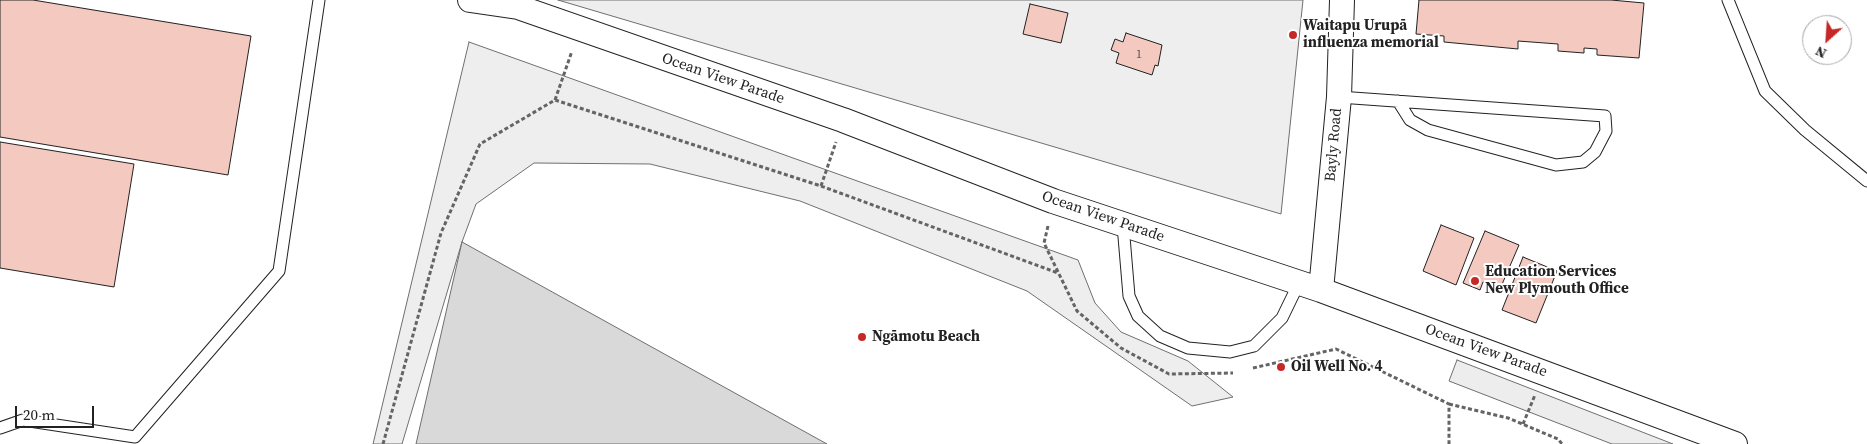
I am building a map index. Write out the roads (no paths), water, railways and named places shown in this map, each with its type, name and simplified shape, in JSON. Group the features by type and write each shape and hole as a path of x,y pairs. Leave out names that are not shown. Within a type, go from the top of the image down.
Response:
{"street":[{"name":"Ocean View Parade","path":"470,0 518,7 579,30 843,120 1053,201 1310,287 1735,444"},
{"name":"Bayly Road","path":"1310,287 1339,97 1342,0"}],"lane":[{"path":"0,428 23,420 135,437 279,271 319,0"},
{"path":"1728,0 1765,91 1805,130 1867,181"},
{"path":"1339,97 1398,101 1605,116 1606,131 1594,152 1583,162 1556,165 1428,130 1410,120 1398,101"},
{"path":"1124,225 1129,296 1138,316 1160,336 1188,348 1230,352 1254,346 1310,287"}],"place":[{"name":"Waitapu Urupā influenza memorial","path":"1293,35"},
{"name":"Education Services New Plymouth Office","path":"1475,281"},
{"name":"Ngāmotu Beach","path":"862,337"},
{"name":"Oil Well No. 4","path":"1281,367"}]}
